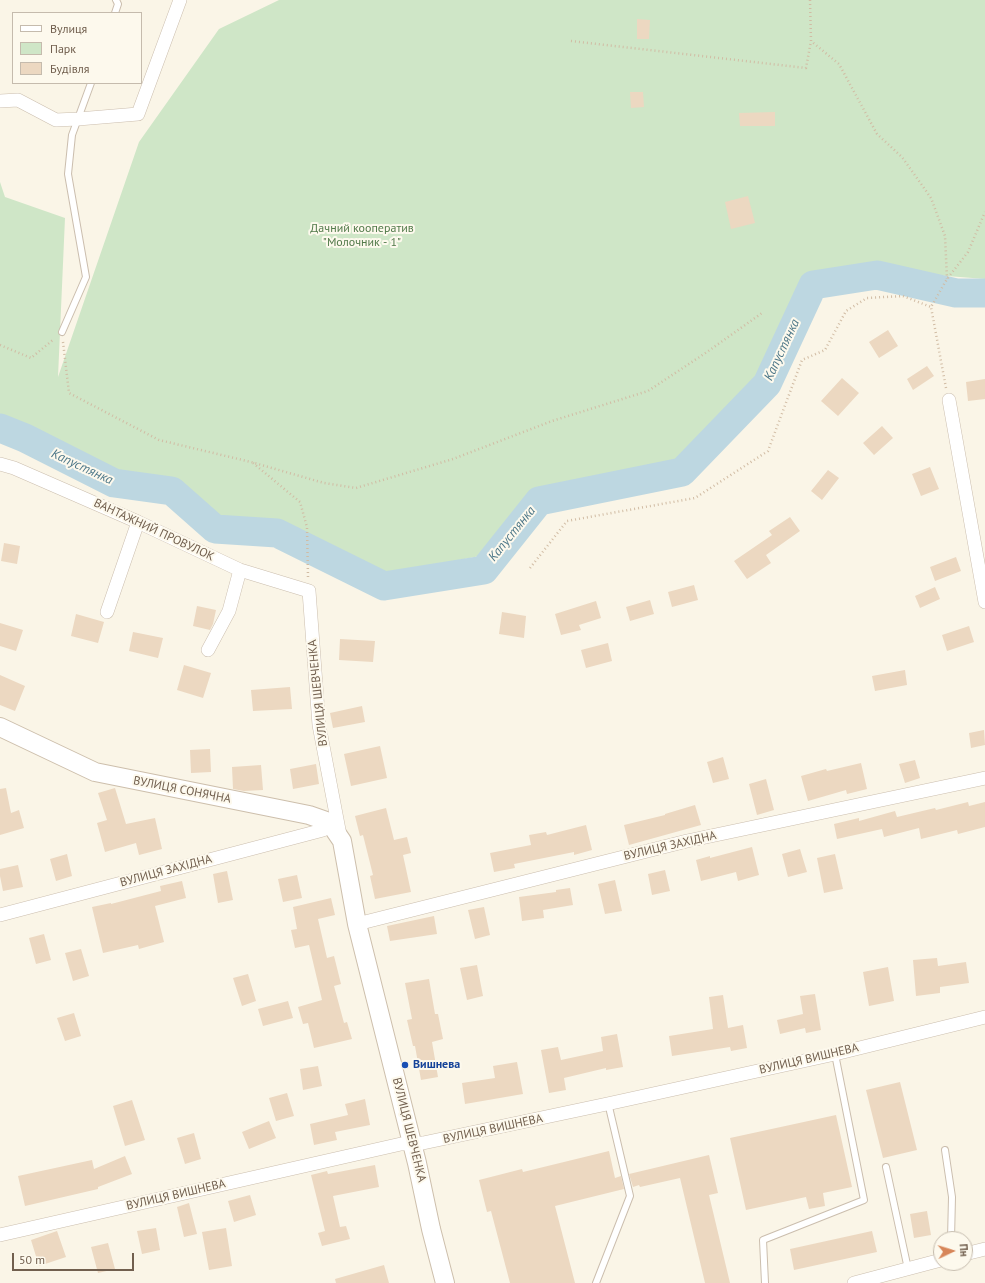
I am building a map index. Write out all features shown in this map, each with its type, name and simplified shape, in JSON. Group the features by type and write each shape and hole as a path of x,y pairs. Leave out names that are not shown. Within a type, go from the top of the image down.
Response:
{"street":[{"path":"0,101 18,100 56,120 138,114 180,0"},
{"path":"949,400 985,602"},
{"name":"ВАНТАЖНИЙ ПРОВУЛОК","path":"0,464 14,468 138,522 240,570 309,591"},
{"path":"107,612 138,522"},
{"path":"208,650 228,611 240,570"},
{"name":"ВУЛИЦЯ ШЕВЧЕНКА","path":"309,591 319,725 357,924 418,1163 431,1229 445,1283"},
{"name":"ВУЛИЦЯ СОНЯЧНА","path":"0,727 95,772 309,815 328,822"},
{"name":"ВУЛИЦЯ ЗАХІДНА","path":"357,924 687,841 985,778"},
{"path":"328,822 342,841"},
{"name":"ВУЛИЦЯ ЗАХІДНА","path":"0,915 322,830 328,822"},
{"name":"ВУЛИЦЯ ВИШНЕВА","path":"0,1235 402,1144 423,1144 835,1054 985,1017"},
{"path":"973,1252 985,1248"},
{"path":"854,1283 933,1262"}],"lane":[{"path":"115,12 118,4 116,0"},
{"path":"62,332 86,277 68,174 72,135 91,84"},
{"path":"765,1283 763,1240 864,1200 835,1054"},
{"path":"596,1283 630,1196 609,1107 607,1104"},
{"path":"945,1150 952,1197 951,1231"},
{"path":"886,1167 908,1268"}],"path":[{"path":"571,41 806,68 811,41 810,0"},
{"path":"811,41 839,64 877,134 902,157 931,198 945,236 947,279"},
{"path":"949,400 931,307 947,279 968,252 985,212"},
{"path":"530,568 567,521 695,498 768,451 802,360 825,350 846,311 867,298 903,296 931,307"},
{"path":"62,332 69,393 159,440 251,462 324,483 356,488 453,459 552,421 648,391 762,313"},
{"path":"0,345 31,358 62,332"},
{"path":"251,462 300,502 307,527 307,558"}],"green space":[{"name":"Дачний кооператив \"Молочник - 1\"","path":"279,0 985,0 985,279 922,274 878,264 809,272 762,371 688,456 530,495 480,556 387,574 283,523 216,518 177,479 114,472 60,440 0,418 0,182 5,197 65,218 58,377 139,142 219,29"}],"building":[{"path":"637,19 650,20 649,39 637,39"},
{"path":"630,92 643,92 644,107 631,108"},
{"path":"775,112 775,126 740,126 739,113"},
{"path":"748,196 755,223 731,229 725,202"},
{"path":"888,330 898,346 879,358 869,342"},
{"path":"927,366 934,376 913,390 907,379"},
{"path":"842,378 859,393 838,416 821,401"},
{"path":"985,379 985,399 968,401 966,382"},
{"path":"882,426 893,438 874,455 863,443"},
{"path":"930,467 939,489 921,496 912,474"},
{"path":"828,470 839,478 822,500 811,491"},
{"path":"790,517 800,531 766,555 771,563 747,579 734,561 772,535 769,531"},
{"path":"4,543 20,546 17,564 1,561"},
{"path":"956,557 961,571 935,581 930,567"},
{"path":"694,585 698,600 672,607 668,592"},
{"path":"935,587 940,599 920,608 915,596"},
{"path":"650,600 654,614 630,621 626,607"},
{"path":"596,601 601,618 579,625 581,630 561,635 555,614"},
{"path":"197,606 216,610 210,630 193,626"},
{"path":"502,612 526,616 524,638 499,634"},
{"path":"76,614 104,622 98,643 71,636"},
{"path":"0,623 23,630 16,651 0,646"},
{"path":"969,626 974,642 947,651 942,635"},
{"path":"133,632 163,638 158,658 129,651"},
{"path":"340,639 375,641 373,662 339,660"},
{"path":"608,643 612,661 586,668 581,650"},
{"path":"184,665 211,673 203,698 177,690"},
{"path":"905,670 907,685 875,691 872,676"},
{"path":"0,675 25,686 15,711 0,705"},
{"path":"290,687 292,709 253,711 251,690"},
{"path":"362,706 365,722 333,728 330,713"},
{"path":"984,730 985,745 971,748 969,733"},
{"path":"380,746 387,778 351,786 344,754"},
{"path":"210,749 211,772 191,773 190,750"},
{"path":"723,757 729,779 713,783 707,762"},
{"path":"915,760 920,778 905,783 899,764"},
{"path":"861,763 867,789 847,794 846,790 808,801 801,776 826,769 827,771"},
{"path":"316,764 319,784 293,789 290,769"},
{"path":"261,765 263,790 244,791 233,789 232,767"},
{"path":"766,779 774,810 757,815 749,784"},
{"path":"6,788 11,813 19,810 24,828 0,835 0,789"},
{"path":"115,788 126,824 155,818 162,849 139,855 136,843 105,852 97,823 107,820 98,793"},
{"path":"968,802 969,806 985,802 985,827 958,834 957,830 921,839 919,828 884,837 882,829 837,839 834,824 859,818 859,821 895,811 897,817 935,808 936,810"},
{"path":"695,805 701,825 629,845 624,825 665,815"},
{"path":"386,808 394,840 407,837 411,853 403,855 411,892 375,899 370,876 373,875 363,835 360,836 355,816"},
{"path":"586,825 592,850 574,855 574,852 514,864 515,868 494,872 490,853 531,845 529,835 546,832 547,835"},
{"path":"752,847 759,875 738,881 736,872 701,881 696,860 710,856 710,858"},
{"path":"800,849 807,872 788,877 782,854"},
{"path":"67,854 72,876 56,881 50,859"},
{"path":"835,854 843,889 824,893 817,858"},
{"path":"18,865 23,887 3,891 0,869"},
{"path":"665,870 670,891 652,895 648,874"},
{"path":"227,871 233,900 218,903 213,874"},
{"path":"297,875 302,898 283,902 278,879"},
{"path":"615,880 622,911 605,914 598,884"},
{"path":"182,881 186,898 155,906 164,942 139,949 138,945 103,953 92,907 111,904 161,891 160,886"},
{"path":"570,888 573,905 543,910 544,918 522,921 519,897 556,892 556,890"},
{"path":"331,898 335,915 318,919 327,958 334,956 341,984 334,986 344,1023 347,1022 352,1039 314,1048 308,1023 303,1024 298,1007 322,1000 309,945 295,948 291,930 297,929 293,907"},
{"path":"484,907 490,935 475,939 468,910"},
{"path":"434,916 437,934 390,941 387,926"},
{"path":"44,934 51,960 36,964 29,938"},
{"path":"81,949 89,976 73,981 65,953"},
{"path":"937,958 938,966 966,962 969,983 940,987 940,993 916,996 913,960"},
{"path":"477,965 483,996 467,1000 460,968"},
{"path":"888,967 894,1001 869,1006 863,972"},
{"path":"248,974 256,1001 242,1006 233,978"},
{"path":"429,979 435,1014 438,1014 443,1039 432,1042 438,1077 421,1080 415,1046 413,1046 407,1020 412,1019 405,983"},
{"path":"815,994 821,1030 806,1033 805,1028 780,1034 777,1020 803,1014 800,996"},
{"path":"723,995 728,1028 743,1025 747,1048 731,1051 730,1047 672,1056 669,1036 713,1029 709,997"},
{"path":"288,1001 293,1018 263,1026 258,1009"},
{"path":"74,1013 81,1036 65,1041 57,1018"},
{"path":"617,1034 623,1067 606,1070 606,1068 564,1078 566,1090 549,1093 541,1050 558,1047 561,1060 603,1051 601,1037"},
{"path":"517,1062 523,1094 465,1104 462,1083 495,1078 493,1066"},
{"path":"318,1066 322,1086 303,1090 300,1069"},
{"path":"900,1082 917,1150 883,1158 866,1090"},
{"path":"287,1093 294,1116 276,1121 269,1098"},
{"path":"365,1099 370,1125 335,1132 337,1140 314,1145 310,1124 348,1115 345,1104"},
{"path":"132,1100 145,1140 125,1146 113,1106"},
{"path":"836,1115 852,1187 823,1193 825,1206 809,1209 806,1197 746,1210 730,1138"},
{"path":"269,1121 276,1138 249,1149 242,1132"},
{"path":"194,1133 201,1159 185,1164 177,1138"},
{"path":"609,1151 615,1178 621,1176 624,1189 555,1206 575,1283 510,1283 491,1211 487,1212 479,1180 522,1169 523,1172"},
{"path":"709,1155 718,1193 709,1195 730,1283 705,1283 680,1178 640,1187 639,1185 633,1187 629,1174"},
{"path":"125,1156 132,1174 98,1187 98,1189 25,1206 18,1176 92,1160 94,1169"},
{"path":"375,1165 379,1187 333,1196 340,1227 346,1226 350,1239 322,1246 318,1233 325,1231 311,1175 327,1171 328,1174"},
{"path":"250,1195 256,1215 234,1222 228,1201"},
{"path":"189,1203 197,1234 184,1237 177,1207"},
{"path":"927,1211 931,1235 914,1238 910,1214"},
{"path":"156,1228 160,1250 142,1254 137,1231"},
{"path":"226,1228 232,1266 209,1270 202,1232"},
{"path":"57,1231 66,1257 39,1266 31,1240"},
{"path":"872,1231 877,1252 794,1270 790,1249"},
{"path":"108,1243 115,1269 98,1273 91,1247"},
{"path":"384,1265 389,1283 336,1283 335,1279"}],"waterway":[{"name":"Капустянка","path":"0,428 25,438 114,483 172,491 215,529 277,533 384,586 484,570 539,501 682,472 767,384 813,285 877,275 956,293 985,293"}],"place":[{"name":"Вишнева","path":"405,1065"}]}
